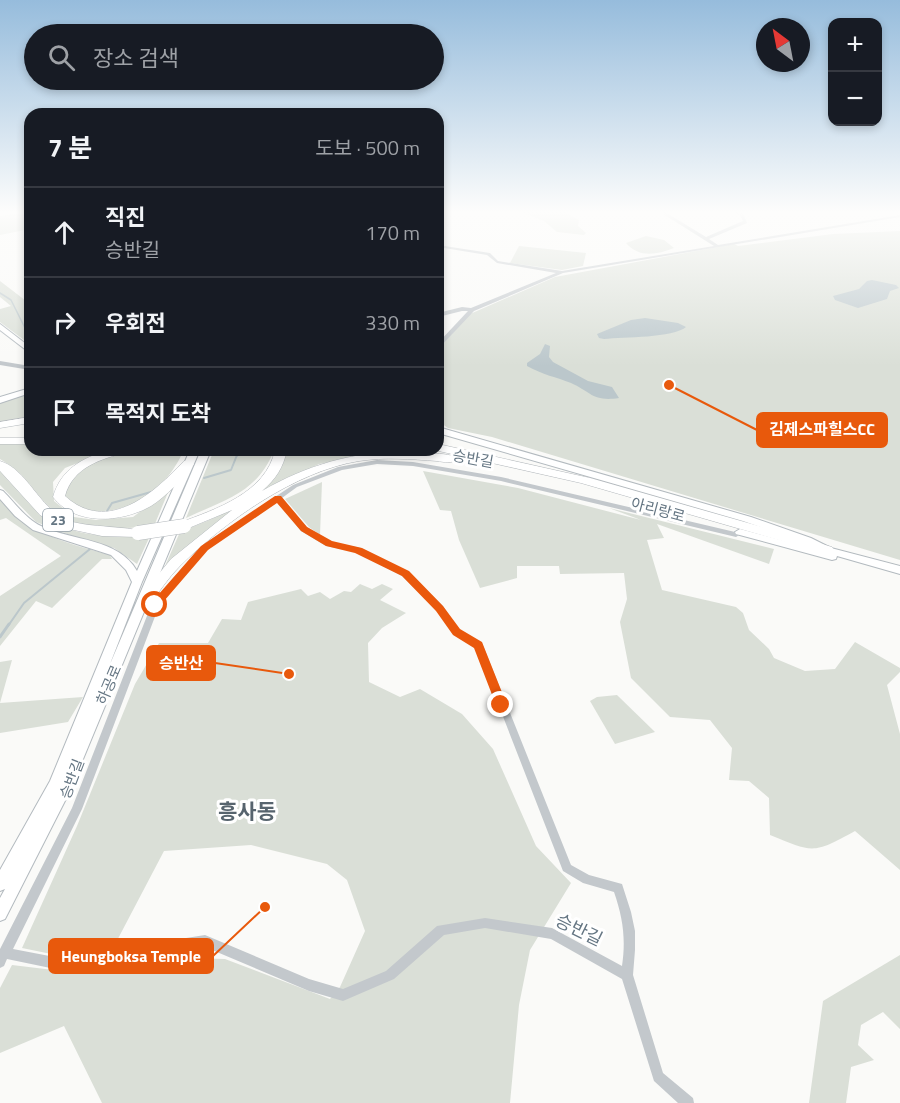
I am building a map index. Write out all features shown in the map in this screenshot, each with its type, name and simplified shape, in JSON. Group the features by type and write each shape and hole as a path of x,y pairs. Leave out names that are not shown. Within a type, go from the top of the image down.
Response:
{"highway":[{"path":"0,425 24,421"},
{"path":"0,435 24,436"},
{"path":"0,441 24,441"},
{"path":"444,441 536,464 564,476"},
{"name":"아리랑로","path":"444,449 564,476 827,550"},
{"path":"104,456 72,470 61,484 59,497 67,507 83,513 100,515 125,512 146,504 188,464"},
{"name":"23","path":"0,465 11,472 47,514 71,526 104,532 138,533 184,526 218,512 258,488 273,473 281,456"},
{"path":"144,602 174,564 197,544 303,474 344,461 376,456"},
{"path":"398,456 478,461"},
{"name":"아리랑로","path":"418,458 478,461 740,532"}],"street":[{"path":"507,263 562,272"},
{"path":"444,340 472,310 562,272 611,263"},
{"path":"444,314 462,309 472,310"},
{"path":"0,326 24,346"},
{"path":"0,363 24,367"},
{"path":"0,400 24,392"},
{"path":"444,432 747,519 807,540 827,550"},
{"name":"하공로","path":"0,884 57,783 137,582 192,456"},
{"name":"하공로","path":"0,914 62,793 204,456"},
{"name":"승반길","path":"627,975 552,934 485,923 441,930 390,975 343,995 309,985 205,941 60,964 2,958 77,809 155,605 204,548 295,486 340,468 418,458 736,535 740,532"},
{"path":"0,493 19,514 37,528 115,553 130,568 137,582"},
{"path":"278,498 304,529 329,544 358,550 405,574 440,608 456,632 478,645 567,868 587,879 618,888 630,921 631,944 627,975 658,1077 688,1103"},
{"name":"아리랑로","path":"740,532 900,576"},
{"name":"아리랑로","path":"827,550 900,570"}],"shaded area":[{"path":"514,263 584,263 583,266 562,270"},
{"path":"628,263 900,263 900,560 492,437 444,425 444,342 470,314 555,277"},
{"path":"0,281 24,299 24,340 0,322 0,309 11,306 0,297"},
{"path":"867,281 896,285 899,288 890,291 887,299 858,308 835,300 833,296 859,289"},
{"path":"645,318 678,323 686,327 680,331 648,336 604,339 599,338 597,334 631,320"},
{"path":"545,344 550,346 549,357 553,362 588,381 612,387 619,398 603,399 571,383 527,366 527,363 540,354"},
{"path":"24,395 24,417 0,422 0,403"},
{"path":"0,444 24,444 24,456 96,456 65,468 53,482 54,501 74,517 96,520 133,517 169,490 154,526 103,528 90,526 66,519 56,513 17,471 0,459"},
{"path":"116,456 181,456 153,492 131,505 118,509 92,511 72,503 64,494 69,483 85,468"},
{"path":"212,456 271,456 259,476 249,486 226,500 186,518"},
{"path":"284,456 361,456 319,464 281,483 161,575 180,532 212,519 244,502 270,480"},
{"path":"0,470 37,510 61,526 98,535 150,536 137,564 114,548 86,541 36,522 0,485"},
{"path":"423,471 518,488 641,520 609,508 774,549 769,564 657,524 664,538 647,540 662,590 736,607 743,613 749,630 769,649 774,658 805,671 835,669 855,642 900,668 900,672 887,685 900,734 900,870 855,831 830,844 813,848 805,848 770,835 769,798 749,781 729,780 732,748 710,720 670,717 631,678 620,622 627,599 624,573 560,574 559,566 517,566 517,578 480,588 459,540 451,511 440,510"},
{"path":"322,482 320,535 309,527 285,499"},
{"path":"0,499 24,521 50,536 110,555 112,559 102,559 52,608 36,601 0,646 0,596 61,556 6,518 0,520"},
{"path":"360,584 372,589 382,584 393,589 380,600 406,613 382,628 368,643 369,682 400,697 420,689 462,714 493,749 536,846 571,883 530,950 519,1005 510,1103 102,1103 64,1026 0,1053 0,988 12,965 70,972 190,958 225,959 330,999 340,987 365,931 347,880 327,864 251,845 164,851 111,952 66,957 22,948 77,826 135,684 159,643 208,643 222,619 241,620 248,602 301,589 308,596 320,592 330,599 344,591 351,592"},
{"path":"12,660 0,703 0,662"},
{"path":"617,695 655,732 615,744 590,701 597,697"},
{"path":"83,697 68,722 0,733 0,703"},
{"path":"900,955 900,1029 883,1012 861,1025 858,1045 874,1060 851,1067 846,1103 809,1103 823,1001"}],"waterway":[{"path":"0,293 11,300 24,326"},
{"path":"204,478 231,470 237,456"},
{"path":"107,511 112,503 151,492"},
{"path":"8,626 24,603 90,549"},
{"path":"0,637 9,624"}],"place":[{"name":"김제스파힐스CC","path":"669,385"},
{"name":"승반산","path":"289,674"},
{"name":"Heungboksa Temple","path":"265,907"}],"district":[{"name":"흥사동","path":"247,812"}],"route":[{"path":"155,605 204,548 278,498 304,529 329,544 358,550 405,574 440,608 456,632 478,645 501,705"}]}
